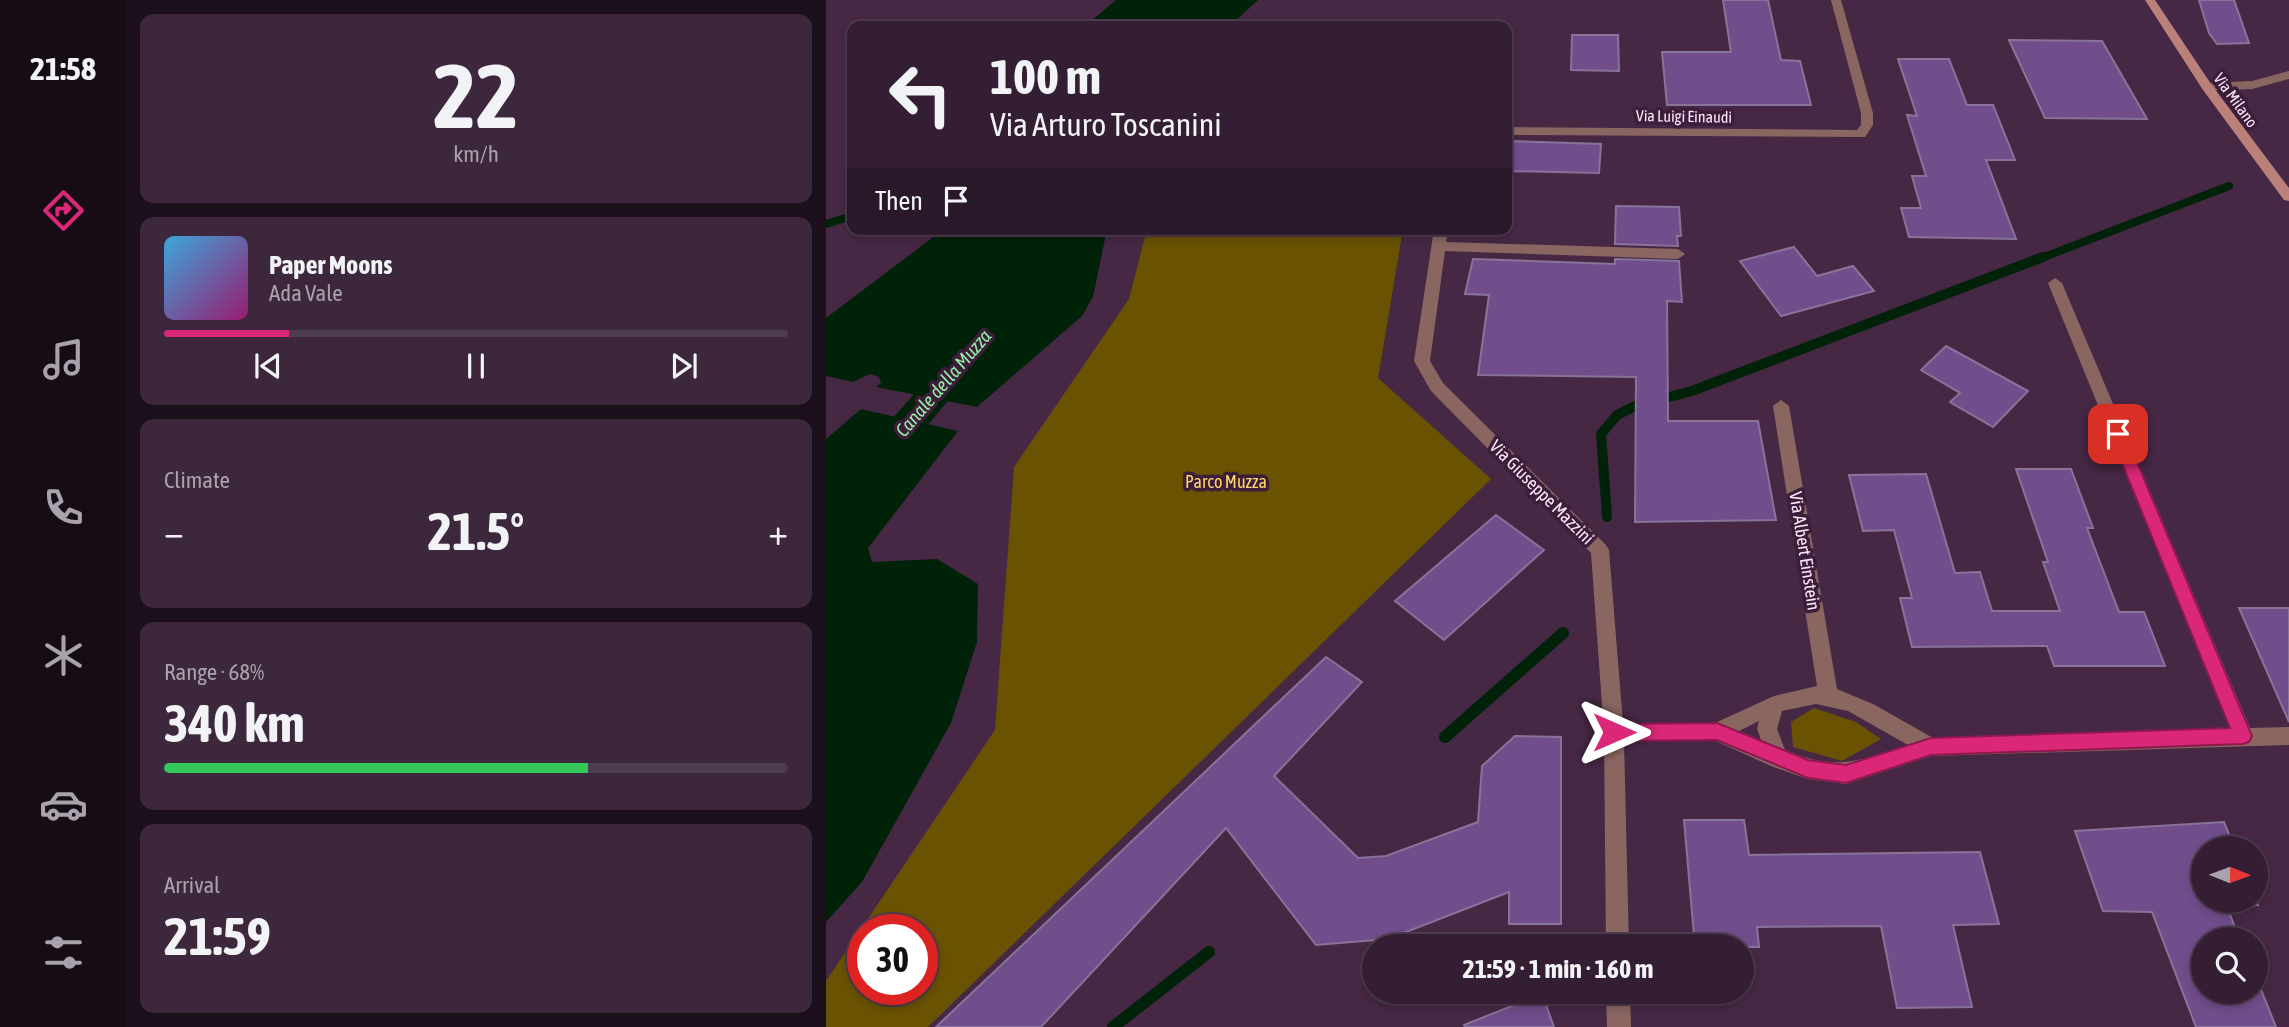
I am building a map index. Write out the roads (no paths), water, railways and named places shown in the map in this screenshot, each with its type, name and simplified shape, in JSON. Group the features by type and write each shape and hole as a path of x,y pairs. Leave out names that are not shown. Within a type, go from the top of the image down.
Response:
{"street":[{"name":"Via Luigi Einaudi","path":"1512,131 1861,134 1867,124 1867,113 1836,0"},
{"name":"Via Milano","path":"2137,0 2160,19"},
{"name":"Via Milano","path":"2150,0 2207,87 2289,197"},
{"path":"2207,87 2252,85 2289,75"},
{"path":"1440,238 1678,254"},
{"name":"Via Giuseppe Mazzini","path":"1440,238 1422,361 1437,387 1600,550 1614,732 1618,934"},
{"path":"2055,283 2243,736"},
{"name":"Via Albert Einstein","path":"1782,406 1828,696"},
{"path":"1717,732 1774,705 1805,696 1828,696 1860,709 1931,747"},
{"path":"1774,705 1767,729 1779,759"},
{"path":"1614,732 1717,732 1808,769 1846,774 1931,747 2289,736"},
{"path":"1618,1004 1619,1027"}],"water":[{"path":"1116,0 1258,0 1235,21 1091,21"},
{"path":"936,235 1106,235 1093,297 1082,316 977,407 876,387 881,383 879,377 870,374 853,382 826,376 826,318"},
{"path":"861,409 958,431 868,548 872,562 937,559 978,584 977,642 951,723 862,882 826,922 826,439"}],"waterway":[{"path":"2039,259 2229,186"},
{"path":"826,224 847,218"},
{"path":"1607,517 1601,434 1617,415 1635,406 1692,391 2043,257"},
{"name":"Canale della Muzza","path":"826,520 964,359"},
{"path":"1445,737 1563,633"},
{"path":"1113,1027 1209,952"}],"park label":[{"name":"Parco Muzza","path":"1226,481"}]}
